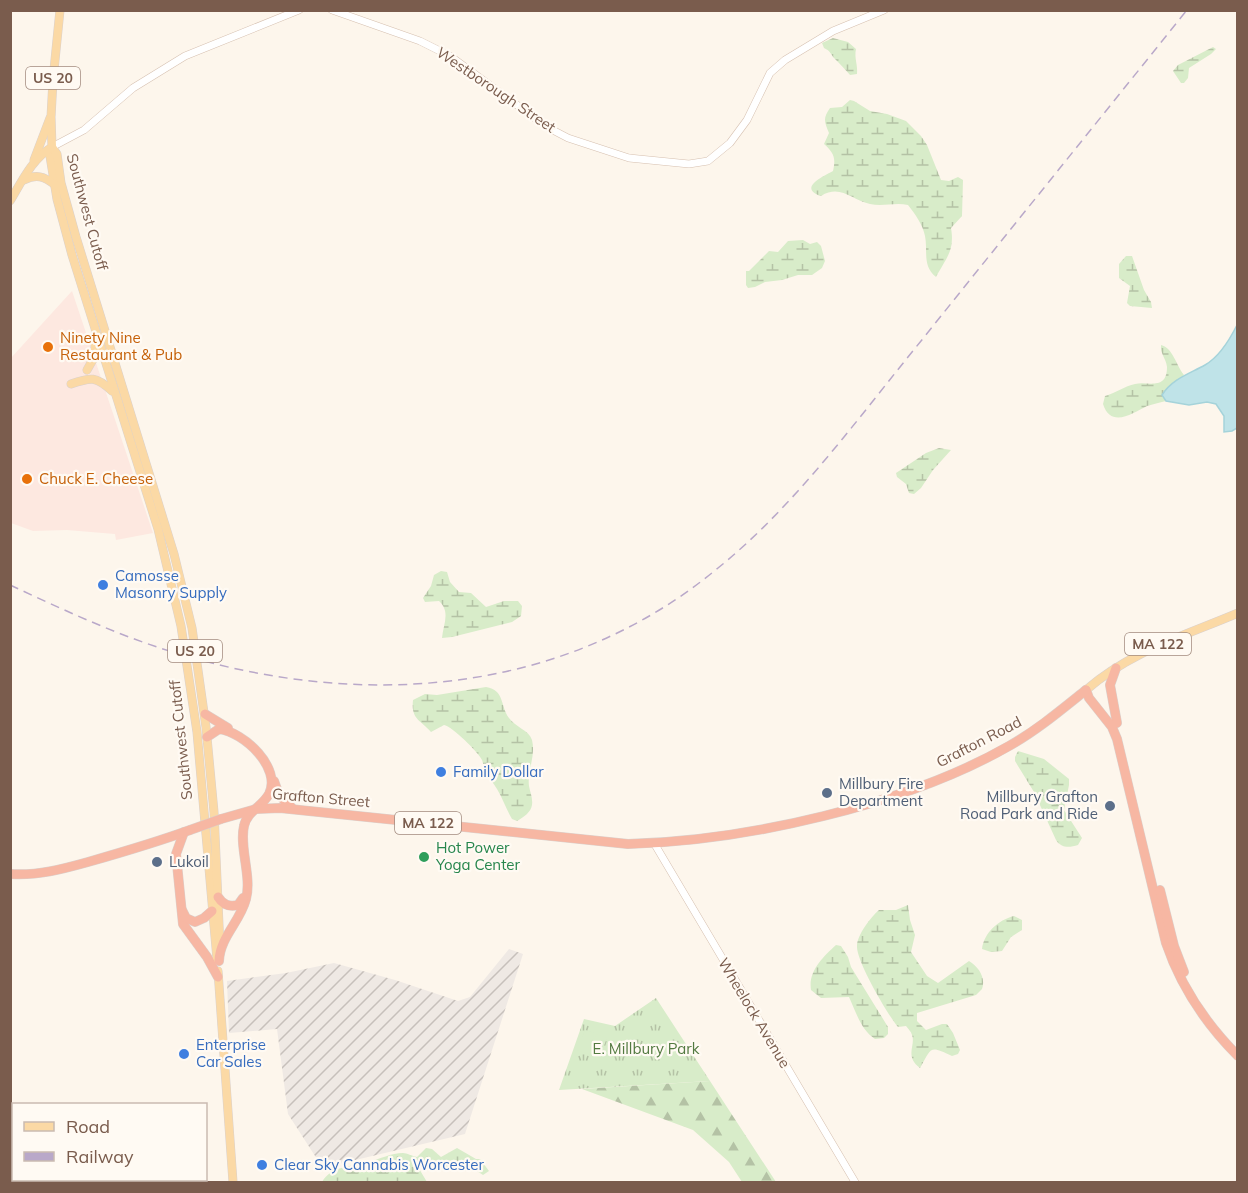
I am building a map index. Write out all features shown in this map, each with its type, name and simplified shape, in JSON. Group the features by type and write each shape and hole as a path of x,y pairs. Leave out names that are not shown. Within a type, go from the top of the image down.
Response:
{"highway":[{"path":"1116,668 1110,685 1174,946 1185,974 1200,1001 1238,1047"},
{"path":"1086,690 1118,723"},
{"path":"1086,690 1089,698 1112,727 1117,739 1166,943 1172,958 1196,1006 1238,1056"},
{"name":"Grafton Road","path":"565,838 628,844 654,843 783,824 871,802 926,784 1009,746 1052,717 1086,690"},
{"path":"205,714 217,723 246,737 257,746 271,770 276,791 291,808"},
{"path":"207,737 219,729 229,731 246,740 261,758 271,777 272,786 268,796 247,817 243,832 247,880 246,900 220,950"},
{"name":"Grafton Street","path":"10,874 30,875 65,868 256,809 291,808 565,838"},
{"path":"218,897 224,903 235,906 241,903 244,893 241,829 225,817"},
{"path":"176,854 187,831"},
{"path":"161,840 176,854 183,924 207,957 218,977"},
{"path":"181,910 186,918 195,922 212,911"},
{"name":"Southwest Cutoff","path":"219,961 220,950"}],"main road":[{"name":"US 20","path":"52,147 51,117 55,48 60,10"},
{"path":"10,201 32,164 51,117"},
{"path":"32,164 52,147"},
{"name":"Southwest Cutoff","path":"52,147 50,156 60,213 158,529 181,626 195,714 233,1182"},
{"name":"Southwest Cutoff","path":"52,147 57,154 61,183 76,237 181,579 192,628 205,714 220,950"},
{"path":"22,181 38,176 55,185"},
{"path":"87,370 95,356 96,348 88,309"},
{"path":"71,384 89,378 95,379 114,392"},
{"name":"Grafton Road","path":"1086,690 1116,668 1158,644 1238,613"},
{"name":"Southwest Cutoff","path":"218,977 219,961"}],"street":[{"path":"52,147 84,130 133,88 185,56 299,10"},
{"name":"Westborough Street","path":"332,10 420,41 450,56 547,127 568,138 629,158 689,164 708,161 730,143 747,120 770,73 784,60 833,31 884,10"},
{"name":"Wheelock Avenue","path":"654,843 855,1182"}],"shaded area":[{"path":"72,291 153,533 116,540 115,534 67,530 33,531 11,523 11,358"},
{"path":"509,949 523,954 465,1134 330,1166 317,1159 288,1114 277,1029 229,1033 227,981 286,973 334,963 458,1001 470,997"}],"green space":[{"path":"833,38 848,42 856,49 857,74 850,75 824,48 822,43"},
{"path":"1213,47 1216,49 1211,54 1189,68 1188,78 1181,83 1173,71 1178,65"},
{"path":"850,100 870,111 906,121 927,145 941,180 949,181 958,177 963,180 962,216 951,228 951,249 936,277 927,263 926,242 922,228 908,205 875,205 840,192 821,196 811,189 815,182 833,171 833,156 824,144 829,133 825,122 826,114 830,108 842,107"},
{"path":"803,240 810,244 817,242 821,246 825,261 822,268 812,275 798,275 748,288 746,271 749,271 769,251 778,252 788,241"},
{"path":"1126,256 1132,256 1152,308 1130,306 1127,303 1130,286 1119,278 1119,264"},
{"path":"1161,345 1169,350 1184,375 1164,392 1162,395 1166,401 1147,406 1123,417 1111,416 1103,404 1105,396 1131,385 1156,383 1164,379 1167,367"},
{"path":"939,448 951,450 921,488 914,494 909,493 906,484 897,477 896,473 926,453"},
{"path":"441,571 447,572 450,582 459,592 471,593 486,607 504,601 518,601 522,606 521,616 512,622 442,638 445,619 443,605 439,601 425,602 423,598 431,586 434,575"},
{"path":"486,687 496,691 509,718 532,740 529,786 532,805 527,814 517,821 512,819 482,760 471,746 444,725 431,732 413,711 413,700 425,694 437,695"},
{"path":"1018,751 1044,759 1069,779 1064,810 1082,838 1078,845 1066,847 1060,845 1056,840 1034,792 1015,761"},
{"path":"908,905 915,935 911,952 927,976 938,983 969,961 979,970 983,981 982,989 976,995 917,1013 917,1021 926,1030 947,1024 960,1050 958,1054 952,1056 939,1050 932,1050 920,1068 915,1064 911,1055 913,1039 911,1032 906,1026 898,1027 887,1011 867,975 857,946 862,932 879,910 896,910"},
{"path":"1014,916 1022,920 1022,930 1011,937 1002,951 991,952 982,949 983,943 993,928"},
{"path":"836,945 841,946 848,957 851,967 888,1027 888,1034 884,1038 875,1039 866,1031 849,997 821,998 811,990 814,971"},
{"name":"E. Millbury Park","path":"656,998 710,1081 559,1090 584,1019 615,1026"},
{"path":"585,1030 595,1033 589,1050 596,1034 607,1038 599,1058 577,1050"},
{"path":"710,1081 776,1182 742,1182 729,1162 693,1130 582,1089"},
{"path":"426,1148 432,1149 441,1157 457,1148 480,1159 489,1171 483,1175 477,1171 454,1171 438,1162 422,1162 418,1167 427,1182 322,1182 331,1172 343,1168 399,1153 417,1157"}],"water":[{"path":"1237,325 1237,428 1224,432 1224,416 1216,404 1207,402 1189,405 1166,401 1162,395 1176,381 1215,357"}],"railway":[{"path":"10,585 113,631 176,653 246,671 318,682 389,685 459,680 528,666 594,643 658,611 718,568 747,543 800,489 1187,10"}],"place":[{"name":"Ninety Nine Restaurant & Pub","path":"48,347"},
{"name":"Chuck E. Cheese","path":"27,479"},
{"name":"Camosse Masonry Supply","path":"103,585"},
{"name":"Family Dollar","path":"441,772"},
{"name":"Millbury Fire Department","path":"827,793"},
{"name":"Millbury Grafton Road Park and Ride","path":"1110,806"},
{"name":"Hot Power Yoga Center","path":"424,857"},
{"name":"Lukoil","path":"157,862"},
{"name":"Enterprise Car Sales","path":"184,1054"},
{"name":"Clear Sky Cannabis Worcester","path":"262,1165"}]}
